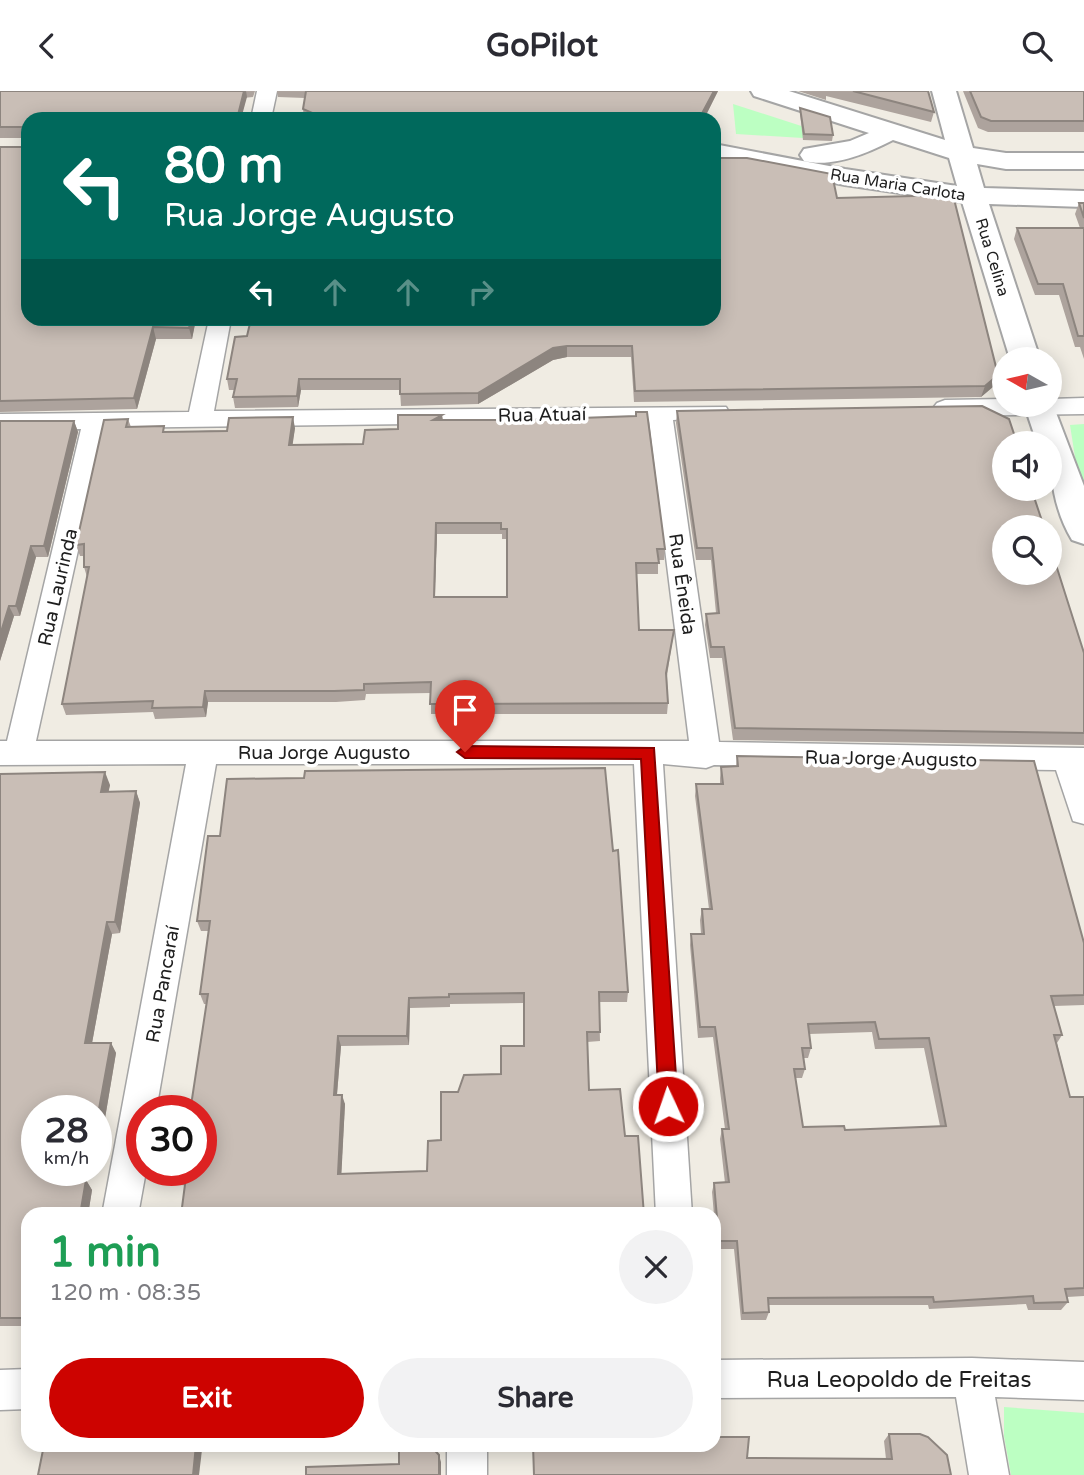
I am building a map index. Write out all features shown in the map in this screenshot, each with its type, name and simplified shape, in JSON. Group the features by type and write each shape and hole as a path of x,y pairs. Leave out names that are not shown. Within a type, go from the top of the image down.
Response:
{"street":[{"path":"262,112 267,91"},
{"path":"763,91 892,131 968,175"},
{"name":"Rua Celina","path":"944,91 1021,347"},
{"path":"956,128 965,136 998,144 1084,146"},
{"path":"813,155 857,148 892,131"},
{"name":"Rua Maria Carlota","path":"721,151 813,155 968,175 1084,199"},
{"name":"Rua Maria Carlota","path":"721,152 845,177 968,175 1009,168"},
{"path":"1009,168 1084,161"},
{"path":"1009,168 1084,176"},
{"path":"200,419 219,326"},
{"path":"1062,406 1084,406"},
{"path":"917,408 992,407"},
{"name":"Rua Atuaí","path":"0,422 741,411"},
{"name":"Rua Êneida","path":"660,412 706,756"},
{"path":"1044,417 1084,532"},
{"name":"Rua Laurinda","path":"9,753 96,421"},
{"name":"Rua Jorge Augusto","path":"9,753 648,753 706,756 1076,759"},
{"name":"Rua Pancaraí","path":"121,1207 203,753"},
{"path":"648,753 674,1207"},
{"path":"1076,759 1084,812"},
{"path":"972,1377 989,1475"},
{"name":"Rua Leopoldo de Freitas","path":"721,1378 972,1377 1084,1381"},
{"path":"0,1389 21,1389"},
{"path":"467,1452 467,1475"}],"green space":[{"path":"733,104 826,134 803,138 736,134"},
{"path":"1084,424 1084,489 1077,470 1070,425"},
{"path":"1004,1407 1084,1413 1084,1475 1011,1475 1004,1436"}],"building":[{"path":"0,91 244,91 239,112 21,112 21,127 0,127"},
{"path":"306,91 714,91 703,112 310,112 303,109"},
{"path":"853,91 928,91 934,112"},
{"path":"970,91 1084,91 1084,121 991,121 981,117"},
{"path":"800,108 830,117 833,135 804,134"},
{"path":"0,147 21,147 21,326 189,326 153,327 134,398 0,401"},
{"path":"721,158 747,158 832,174 837,198 953,195 992,351 992,380 985,386 635,391 632,346 567,346 553,348 478,393 400,394 400,379 299,379 297,396 233,397 237,379 227,379 235,337 247,336 249,326 721,326"},
{"path":"1079,203 1084,203 1084,218"},
{"path":"1017,228 1084,228 1084,336 1078,336 1063,284 1038,284"},
{"path":"982,406 992,411 992,417 1009,419 1013,431 992,431 992,501 1035,501 1040,515 992,515 992,585 1062,584 1084,653 1084,733 735,728 724,647 711,647 706,614 719,613 712,548 697,548 677,411"},
{"path":"636,412 647,412 665,549 657,549 659,563 636,563 639,630 674,630 666,673 668,703 430,704 431,682 364,684 364,690 205,691 203,707 152,708 153,701 62,704 89,567 84,567 84,544 76,545 104,420 128,419 126,427 164,426 163,432 227,431 229,418 293,417 289,445 363,444 365,430 398,429 398,415 442,415 433,420 636,416","holes":["436,523 501,523 501,529 507,529 507,597 434,597"]},
{"path":"0,421 74,421 44,546 31,546 16,606 9,606 0,635"},
{"path":"737,756 1034,761 1084,943 1084,995 1051,996 1062,1035 1054,1035 1070,1097 1084,1097 1084,1288 1065,1289 1068,1302 1034,1303 1033,1296 934,1302 933,1297 768,1298 769,1312 743,1313 737,1241 721,1241 721,1207 716,1207 714,1183 729,1182 722,1129 729,1129 715,1027 700,1027 691,934 704,934 702,909 712,909 696,784 723,784 721,767 738,766","holes":["875,1022 879,1039 929,1038 946,1126 845,1130 844,1126 803,1127 794,1069 805,1069 802,1048 811,1048 808,1024"]},
{"path":"605,768 613,851 618,850 628,992 599,992 600,1032 587,1032 589,1090 620,1089 625,1136 638,1136 643,1207 182,1207 185,1186 217,1186 217,1095 193,1095 208,994 200,994 210,921 197,921 208,836 220,836 227,779 304,778 305,771","holes":["524,993 524,1046 501,1046 501,1074 464,1075 458,1092 441,1092 441,1140 428,1141 427,1171 338,1174 342,1095 334,1095 338,1036 407,1036 409,998 449,997 449,994"]},
{"path":"105,772 101,792 136,791 115,922 107,922 85,1043 111,1043 102,1095 21,1095 21,1186 85,1186 81,1207 21,1207 21,1318 0,1318 0,774"},
{"path":"889,1434 920,1434 928,1437 947,1455 951,1475 534,1475 533,1452 721,1452 721,1437 749,1437 747,1458 892,1459"},
{"path":"43,1452 195,1452 193,1475 38,1475"},
{"path":"399,1452 436,1452 439,1455 439,1475 306,1475 306,1467 399,1464"}],"route":[{"path":"465,752 648,753 668,1106"}]}
